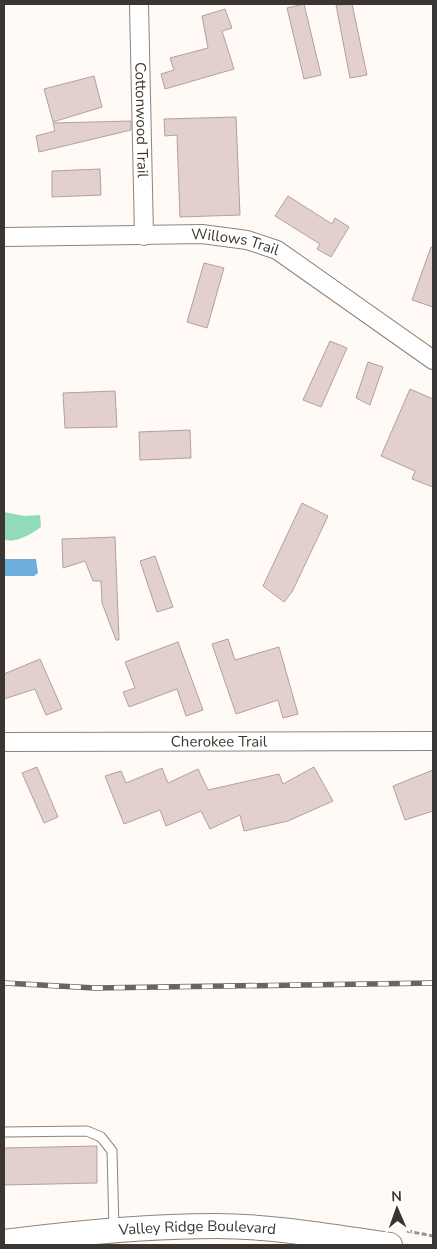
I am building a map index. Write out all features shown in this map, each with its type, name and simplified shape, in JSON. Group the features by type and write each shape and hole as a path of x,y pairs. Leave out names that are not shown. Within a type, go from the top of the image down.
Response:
{"main road":[{"name":"Valley Ridge Boulevard","path":"4,1242 114,1230 218,1226 270,1230 390,1245"}],"street":[{"name":"Cottonwood Trail","path":"138,4 144,236"},
{"name":"Willows Trail","path":"4,237 217,235 247,240 277,250 433,360"},
{"name":"Cherokee Trail","path":"4,742 433,741"}],"lane":[{"path":"4,1132 87,1131 101,1137 112,1151 114,1230"}],"green space":[{"path":"4,512 24,516 40,515 41,527 18,539 4,539"}],"water":[{"path":"4,559 36,559 38,573 34,576 4,576"}],"building":[{"path":"304,4 321,75 304,79 287,8"},
{"path":"352,4 367,75 350,78 336,5"},
{"path":"225,9 232,28 222,31 234,69 165,89 161,74 174,70 170,58 208,48 202,16"},
{"path":"94,76 102,107 53,122 44,89"},
{"path":"236,117 240,215 180,217 177,135 165,136 164,119"},
{"path":"131,121 131,130 39,152 36,136 55,131 53,123"},
{"path":"100,169 101,195 52,197 52,171"},
{"path":"288,196 332,224 335,218 349,227 331,257 317,249 320,244 275,216"},
{"path":"431,247 433,247 433,307 412,300"},
{"path":"204,263 224,268 207,328 187,322"},
{"path":"330,341 347,348 321,407 303,400"},
{"path":"368,362 383,367 370,405 356,398"},
{"path":"410,389 433,399 433,487 412,479 415,471 381,456"},
{"path":"115,391 117,427 65,428 63,393"},
{"path":"190,430 191,458 140,460 139,432"},
{"path":"302,503 328,516 292,592 284,602 263,586"},
{"path":"115,537 119,640 116,640 102,603 101,581 93,581 85,561 63,568 62,539"},
{"path":"155,556 173,607 157,612 140,561"},
{"path":"228,639 235,660 279,647 298,714 283,718 278,700 236,714 212,644"},
{"path":"178,642 203,710 186,716 177,689 129,707 123,692 135,688 125,662"},
{"path":"40,659 62,709 46,715 35,689 4,699 4,674"},
{"path":"37,767 58,817 44,823 22,773"},
{"path":"314,767 333,801 288,821 244,831 240,815 210,829 201,811 166,826 160,810 124,824 105,776 121,771 126,783 162,768 168,783 198,769 208,790 279,774 283,784"},
{"path":"433,770 433,811 405,820 393,786"},
{"path":"97,1146 97,1183 4,1185 4,1148"}],"railway":[{"path":"4,983 95,988 433,983"}]}
